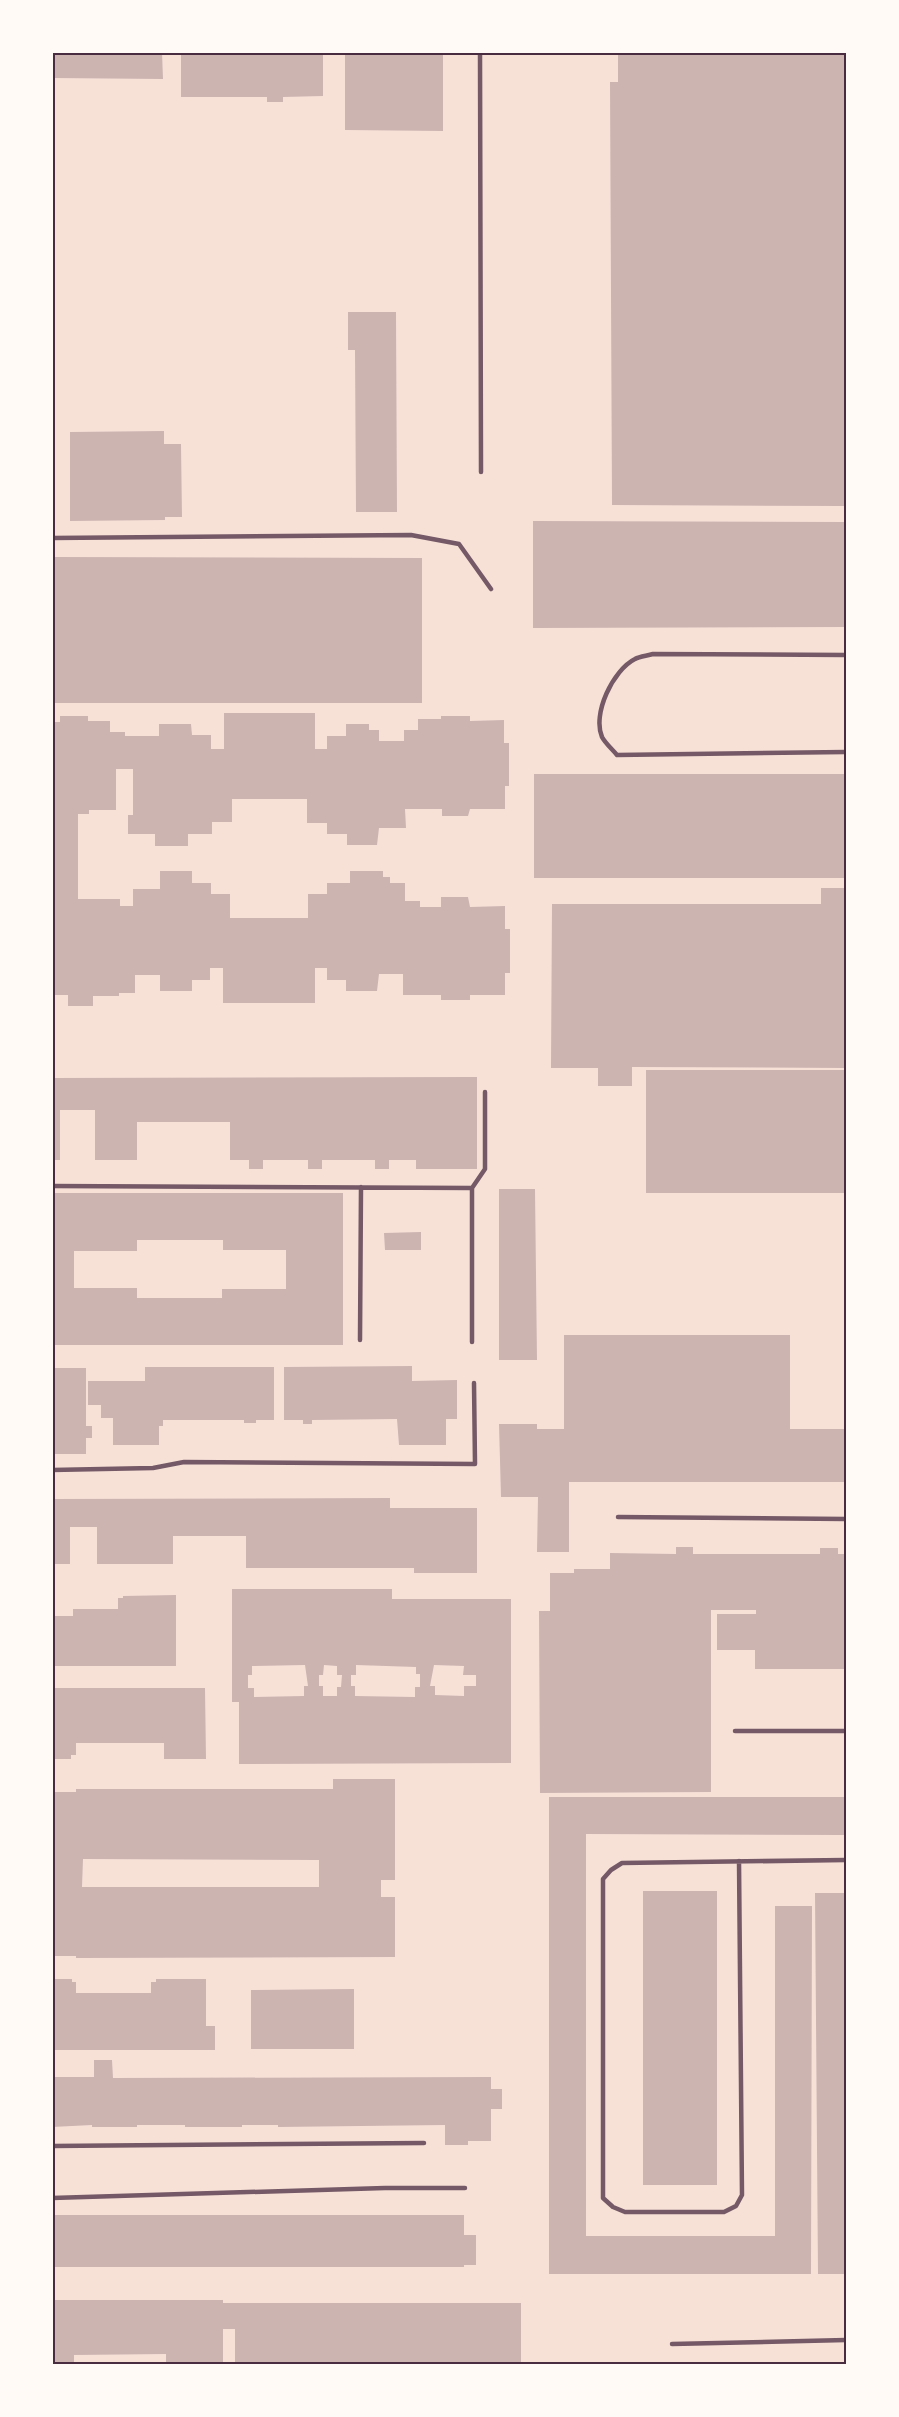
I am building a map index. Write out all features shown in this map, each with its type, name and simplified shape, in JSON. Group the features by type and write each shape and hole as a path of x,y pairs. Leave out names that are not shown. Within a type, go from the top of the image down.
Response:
{"lane":[{"path":"480,52 481,472"},
{"path":"52,538 411,535 459,544 491,589"},
{"path":"846,655 653,654 635,659 619,671 606,692 601,712 602,736 617,755 846,752"},
{"path":"472,1342 472,1188 485,1169 486,1092"},
{"path":"52,1186 472,1188"},
{"path":"360,1340 361,1187"},
{"path":"52,1470 153,1468 184,1462 475,1464 474,1383"},
{"path":"618,1517 846,1519"},
{"path":"735,1731 846,1731"},
{"path":"739,1861 742,2195 736,2206 724,2212 625,2212 613,2207 603,2198 603,1879 622,1863 739,1861 846,1860"},
{"path":"52,2146 424,2144"},
{"path":"52,2198 385,2188 465,2188"},
{"path":"672,2344 846,2340"}],"building":[{"path":"52,52 162,52 163,79 52,78"},
{"path":"181,52 323,52 323,96 283,97 283,102 267,102 267,97 181,97"},
{"path":"345,52 443,52 443,131 345,130"},
{"path":"618,52 846,52 846,506 612,505 610,82 618,82"},
{"path":"348,312 396,312 397,512 356,512 355,350 348,350"},
{"path":"164,431 164,444 181,444 182,517 165,517 165,520 70,521 70,432"},
{"path":"533,521 846,522 846,627 533,628"},
{"path":"52,557 422,558 422,703 52,703"},
{"path":"224,713 315,713 315,749 327,749 327,736 346,736 346,724 369,724 369,730 379,730 379,741 404,741 404,730 418,730 418,719 470,716 470,721 504,720 504,743 509,743 509,786 505,786 505,809 470,809 468,816 442,816 442,809 405,809 406,828 379,828 377,845 347,845 347,834 327,834 327,823 307,823 307,799 232,799 232,822 212,822 212,834 188,834 188,846 155,846 155,834 128,834 128,815 133,815 133,769 116,769 116,810 89,810 89,814 78,814 78,899 120,899 120,906 133,906 133,889 160,889 160,871 192,871 192,883 211,883 211,894 230,894 230,918 308,918 308,894 327,894 327,883 350,883 350,871 383,871 383,877 390,877 390,883 405,883 405,901 420,901 420,907 441,907 441,897 468,897 470,907 505,906 505,929 510,929 510,973 505,973 505,995 470,995 470,1000 441,1000 441,995 403,995 403,974 379,974 377,991 346,991 346,980 327,980 327,968 315,968 315,1003 223,1003 223,968 210,968 210,980 192,980 192,991 160,991 160,975 135,975 135,993 119,993 119,996 93,996 93,1006 68,1006 68,995 52,995 52,722 60,722 60,716 88,716 88,721 110,721 110,732 125,732 125,736 159,736 159,724 191,724 192,735 211,735 211,749 224,749"},
{"path":"534,774 846,774 846,878 534,878"},
{"path":"821,888 846,888 846,1068 632,1067 632,1086 598,1086 598,1068 551,1068 552,904 821,904"},
{"path":"646,1070 846,1070 846,1193 646,1193"},
{"path":"477,1077 477,1169 416,1169 416,1160 389,1160 389,1169 375,1169 375,1160 322,1160 322,1169 308,1169 308,1160 263,1160 263,1169 249,1169 249,1160 230,1160 230,1122 137,1122 137,1160 95,1160 95,1110 60,1110 60,1160 52,1160 52,1078"},
{"path":"499,1189 535,1189 537,1360 499,1360"},
{"path":"52,1193 343,1193 343,1345 52,1345","holes":["137,1240 223,1240 223,1250 286,1250 286,1289 222,1289 222,1298 137,1298 137,1288 74,1288 74,1251 137,1251"]},
{"path":"421,1232 421,1250 385,1250 384,1233"},
{"path":"564,1335 790,1335 790,1429 846,1429 846,1482 569,1482 569,1552 537,1552 538,1497 501,1497 499,1424 537,1424 537,1429 564,1429"},
{"path":"412,1366 412,1381 457,1380 457,1419 446,1419 446,1445 399,1445 397,1419 312,1420 312,1424 303,1424 303,1420 284,1420 284,1367"},
{"path":"145,1367 274,1367 274,1420 244,1423 244,1420 163,1420 163,1426 159,1426 159,1445 113,1445 113,1418 101,1418 101,1405 88,1405 88,1381 145,1381"},
{"path":"52,1368 86,1368 86,1426 92,1426 92,1438 86,1438 86,1454 52,1454"},
{"path":"390,1498 390,1508 477,1508 477,1573 414,1573 414,1568 246,1568 246,1536 173,1536 173,1564 97,1564 97,1527 70,1527 70,1564 52,1564 52,1499"},
{"path":"676,1547 693,1547 693,1554 820,1554 820,1548 838,1548 838,1554 846,1554 846,1669 755,1669 755,1650 717,1650 717,1614 756,1614 756,1610 711,1610 711,1792 540,1793 539,1611 550,1611 550,1573 574,1573 574,1569 610,1569 610,1553 676,1554"},
{"path":"232,1589 392,1589 392,1599 511,1599 511,1763 239,1764 239,1702 232,1702","holes":["305,1665 308,1686 304,1686 304,1696 254,1697 254,1688 248,1688 248,1675 252,1675 252,1666","324,1665 337,1666 337,1675 342,1675 341,1687 337,1687 337,1696 323,1696 323,1686 319,1686 319,1675 323,1675","356,1665 416,1667 416,1674 420,1674 420,1687 415,1687 415,1697 355,1696 355,1686 351,1686 351,1675 356,1675","434,1665 464,1666 463,1675 476,1675 476,1686 464,1686 464,1696 435,1695 435,1686 430,1686"]},
{"path":"176,1595 176,1666 52,1666 52,1616 73,1616 73,1609 118,1609 118,1598 123,1598 123,1596"},
{"path":"52,1688 205,1688 206,1759 164,1759 164,1743 76,1743 76,1755 71,1755 71,1759 52,1759"},
{"path":"333,1779 395,1779 395,1880 381,1880 381,1897 395,1897 395,1957 76,1958 76,1956 52,1956 52,1792 76,1792 76,1789 333,1789","holes":["83,1859 319,1860 319,1887 82,1887"]},
{"path":"549,1797 846,1797 846,1835 586,1834 586,2236 775,2236 775,1906 812,1906 811,2274 549,2274"},
{"path":"643,1891 717,1891 717,2185 643,2185"},
{"path":"815,1893 846,1893 846,2274 818,2274"},
{"path":"52,1979 72,1979 72,1982 76,1982 76,1993 151,1993 151,1982 156,1982 156,1979 206,1979 206,2026 215,2026 215,2050 52,2050"},
{"path":"354,1989 354,2049 251,2049 251,1990"},
{"path":"94,2060 112,2060 113,2078 491,2077 491,2089 502,2089 502,2109 491,2109 491,2141 468,2141 468,2145 445,2145 445,2125 52,2127 52,2077 94,2077"},
{"path":"52,2215 464,2215 464,2235 476,2235 476,2265 464,2265 464,2267 52,2267"},
{"path":"52,2300 223,2300 223,2303 521,2303 521,2364 235,2364 235,2329 223,2329 223,2364 166,2364 166,2354 74,2355 74,2364 52,2364"}]}
